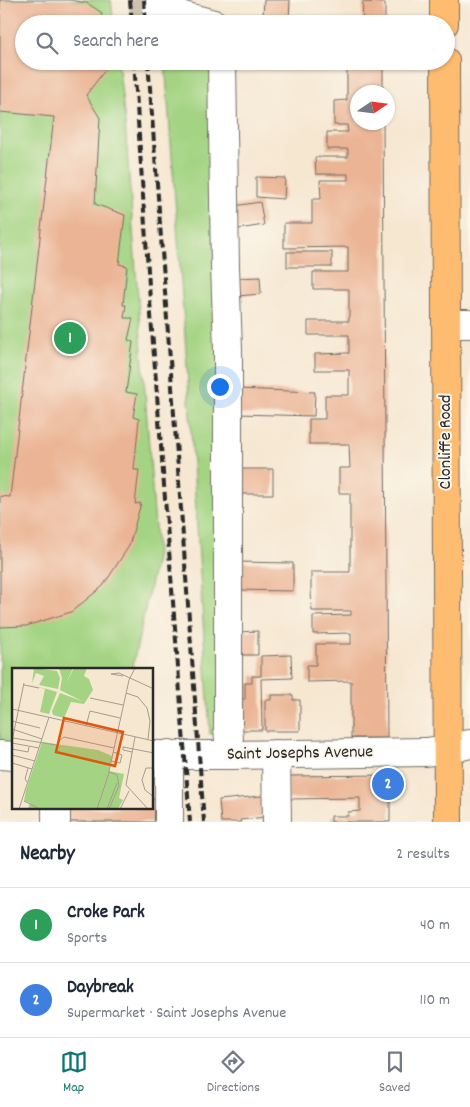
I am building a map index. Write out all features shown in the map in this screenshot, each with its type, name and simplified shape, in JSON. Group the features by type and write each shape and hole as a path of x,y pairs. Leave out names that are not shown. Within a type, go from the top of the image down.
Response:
{"main road":[{"path":"444,0 444,15"},
{"name":"Clonliffe Road","path":"445,70 458,324 459,746 448,822"}],"street":[{"path":"157,9 180,15"},
{"path":"222,70 228,349 228,726 230,755"},
{"name":"Saint Josephs Avenue","path":"160,755 426,752 459,746"},
{"path":"276,754 277,822"},
{"path":"160,755 169,822"}],"green space":[{"path":"0,0 111,0 113,15 15,15 15,70 119,70 125,122 157,554 132,668 12,668 12,761 0,761"},
{"path":"166,70 214,70 225,732 210,734 186,351"}],"building":[{"path":"0,0 69,0 87,3 102,13 101,15 15,15 15,70 105,70 86,95 100,118 95,204 125,215 119,264 127,266 123,305 126,305 124,318 133,318 128,340 133,342 126,392 137,394 133,417 139,419 134,470 139,470 135,504 141,503 129,546 103,586 71,612 26,626 0,627 0,496 10,497 54,117 0,112"},
{"path":"264,0 290,0 289,15 263,15"},
{"path":"363,2 385,3 385,15 362,15"},
{"path":"347,70 383,70 383,85 350,85 350,130 383,130 387,738 351,738 351,681 307,682 307,665 316,665 316,644 351,644 351,633 313,634 313,616 351,615 351,611 312,611 311,591 311,572 350,572 350,493 339,493 339,468 350,468 349,444 309,444 309,419 325,419 325,395 349,395 349,370 315,370 315,354 349,353 349,335 308,335 308,321 349,321 349,289 313,289 313,272 348,272 348,247 284,248 284,223 312,223 312,199 321,199 320,180 348,180 348,174 316,174 315,157 348,157 348,149 327,149 327,132 348,132 347,125 334,125 334,101 347,100"},
{"path":"256,177 285,178 284,199 256,197"},
{"path":"260,202 264,225 232,230 228,207"},
{"path":"287,252 332,252 332,267 287,267"},
{"path":"260,277 261,294 237,296 236,278"},
{"path":"237,389 315,392 314,416 236,414"},
{"path":"233,469 273,469 273,494 233,494"},
{"path":"235,562 293,563 293,591 235,590"},
{"path":"258,631 258,655 237,655 237,632"},
{"path":"291,655 292,678 261,679 262,730 237,730 237,699 245,699 245,683 252,683 252,676 261,676 261,656"},
{"path":"271,695 293,695 293,700 300,700 300,731 265,731 265,700 271,700"},
{"path":"390,775 390,822 331,822 331,816 348,816 348,812 360,811 360,798 288,799 288,776"},
{"path":"271,795 273,816 240,820 241,822 221,822 219,800"},
{"path":"154,799 162,799 162,822 59,822 59,810 154,810"}],"tunnel":[{"path":"133,0 157,9"}],"railway":[{"path":"130,0 131,15"},
{"path":"144,0 145,15"},
{"path":"135,70 152,330 190,822"},
{"path":"149,70 204,822"}],"place":[{"name":"Croke Park","path":"70,338"},
{"name":"Daybreak","path":"388,784"}]}
